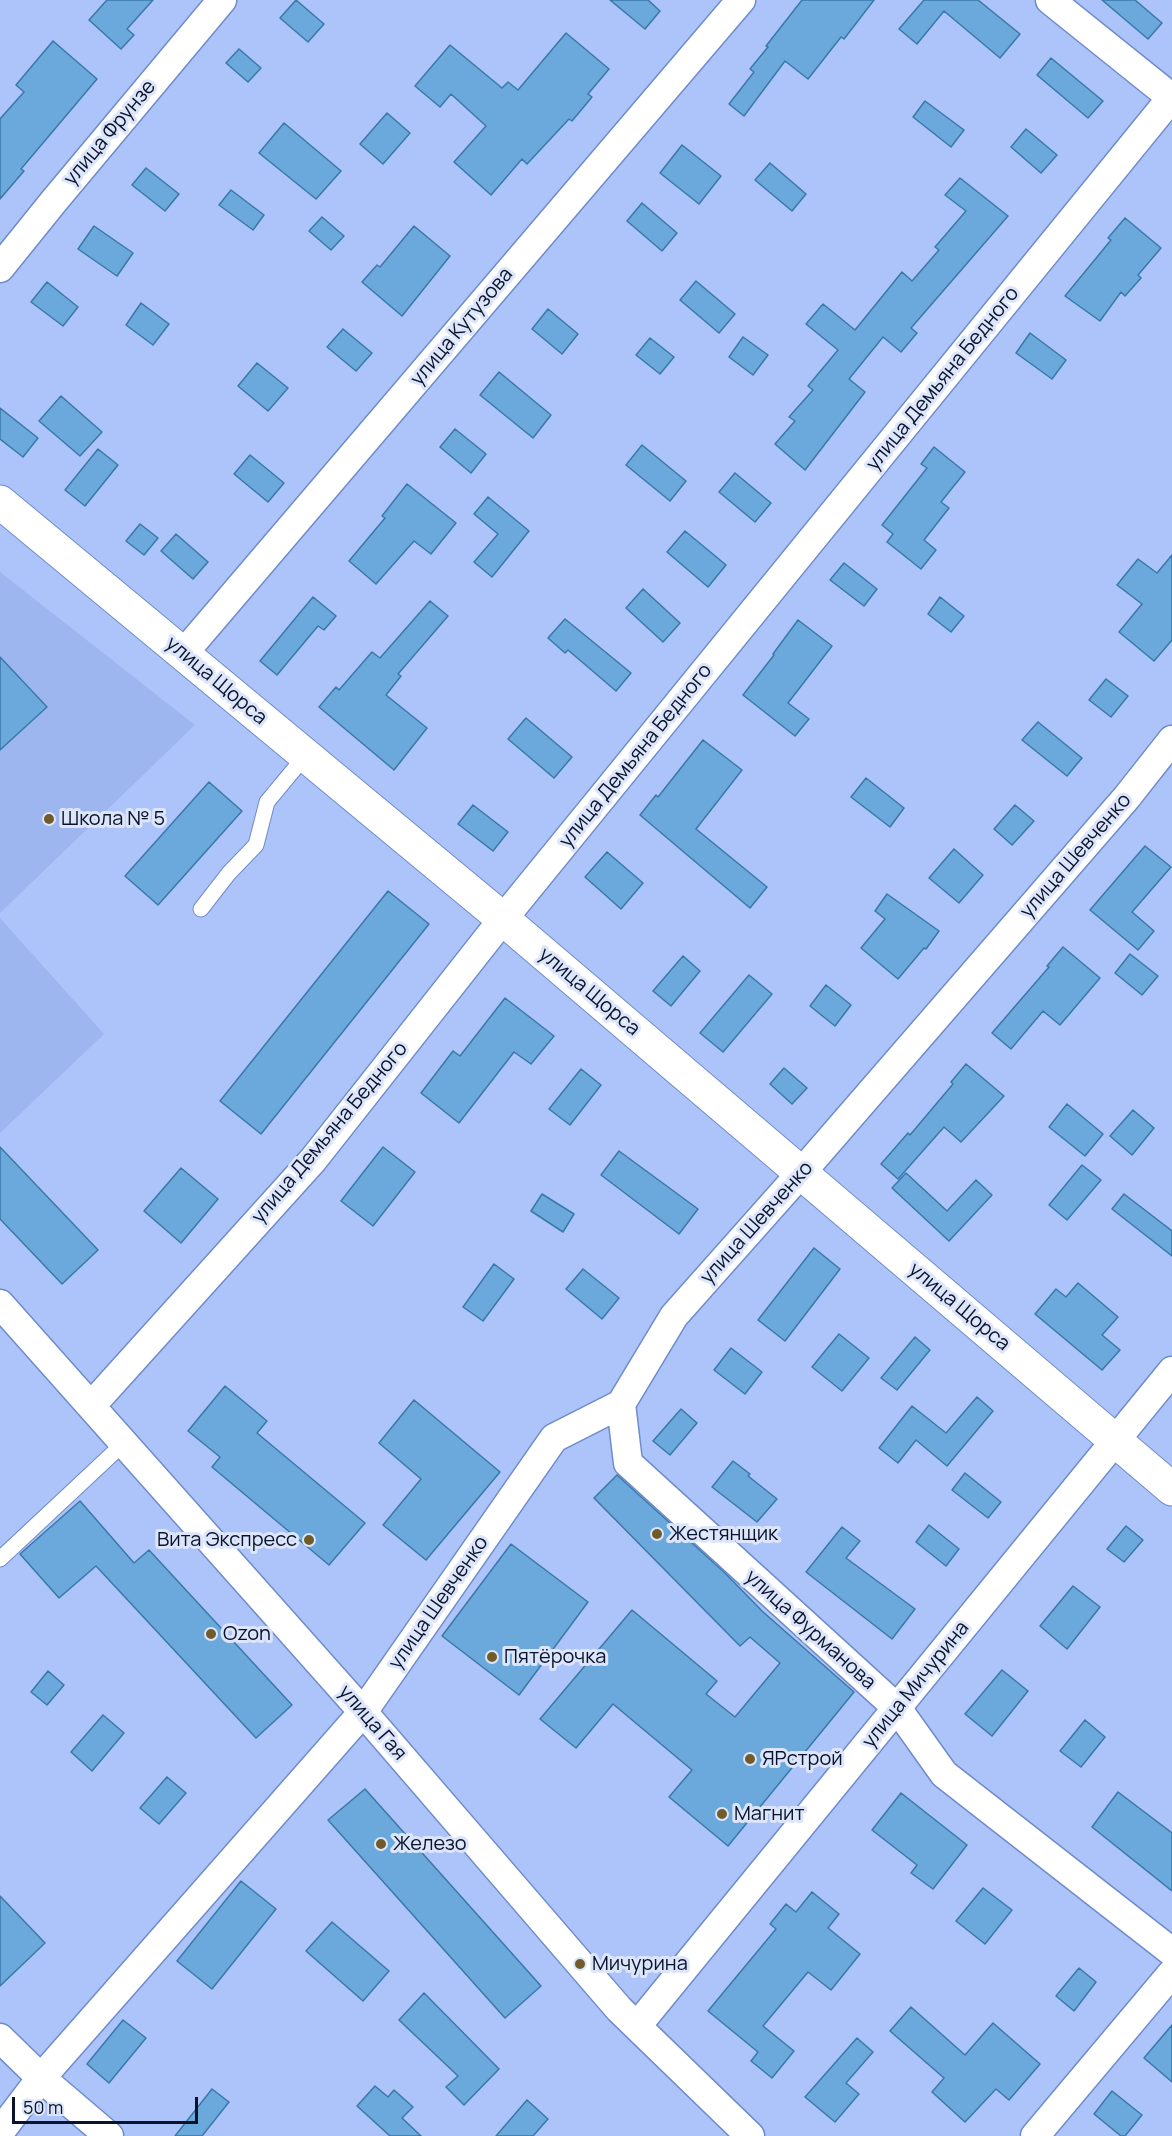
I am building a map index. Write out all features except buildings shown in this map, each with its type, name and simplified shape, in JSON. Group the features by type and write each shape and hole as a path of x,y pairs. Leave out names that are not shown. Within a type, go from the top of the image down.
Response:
{"main road":[{"name":"улица Щорса","path":"0,502 503,919 1172,1489"}],"street":[{"name":"улица Фрунзе","path":"0,268 222,0"},
{"name":"улица Кутузова","path":"183,654 741,0"},
{"path":"1050,0 1172,97"},
{"name":"улица Демьяна Бедного","path":"91,1406 313,1160 503,919 1172,97"},
{"name":"улица Шевченко","path":"0,2132 41,2078 363,1712 554,1438 621,1404 674,1317 1119,806 1172,740"},
{"name":"улица Гая","path":"0,1304 363,1712 603,1991 750,2136"},
{"name":"улица Мичурина","path":"637,2026 1172,1371"},
{"name":"улица Фурманова","path":"621,1404 628,1463 897,1708 944,1774 1172,1952"},
{"path":"1035,2136 1172,1973"},
{"path":"0,2038 41,2078 110,2136"}],"lane":[{"path":"201,909 229,873 256,845 267,802 306,755"},
{"path":"0,1559 124,1443"}],"shaded area":[{"name":"Школа № 5","path":"0,572 195,725 0,913"},
{"path":"0,918 104,1034 0,1133"}],"place":[{"name":"Школа № 5","path":"49,819"},
{"name":"Жестянщик","path":"657,1534"},
{"name":"Вита Экспресс","path":"309,1540"},
{"name":"Ozon","path":"211,1634"},
{"name":"Пятёрочка","path":"492,1657"},
{"name":"ЯРстрой","path":"750,1759"},
{"name":"Магнит","path":"722,1814"},
{"name":"Железо","path":"381,1844"},
{"name":"Мичурина","path":"580,1964"}]}
